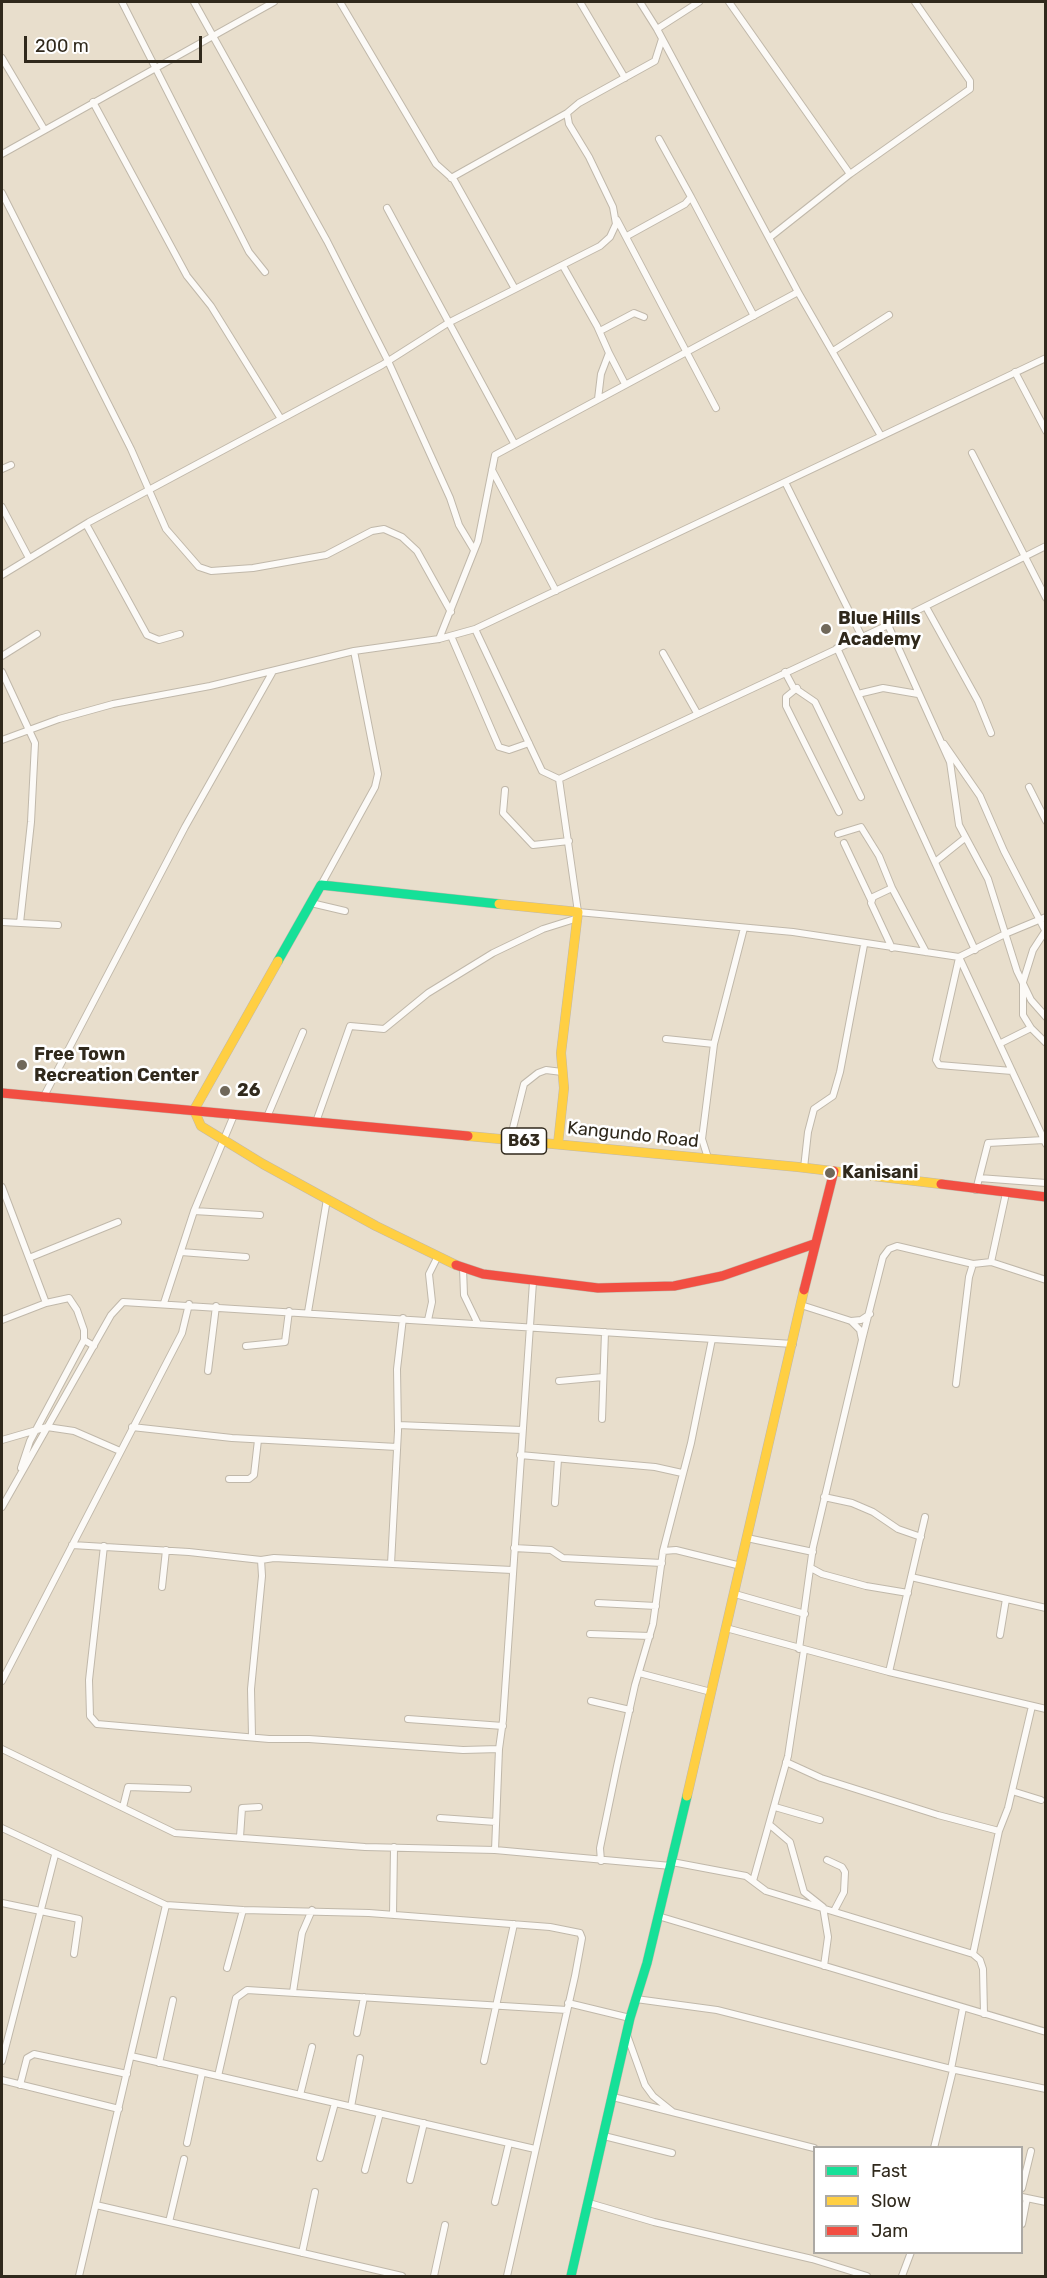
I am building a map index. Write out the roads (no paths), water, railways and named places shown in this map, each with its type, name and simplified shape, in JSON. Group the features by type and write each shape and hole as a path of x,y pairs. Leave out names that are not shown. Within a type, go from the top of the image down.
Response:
{"main road":[{"path":"558,1144 564,1088 563,1029 578,915 321,885 194,1110 201,1126 327,1199 463,1268 504,1279 598,1288 674,1286 722,1276 814,1244"},
{"name":"Kangundo Road","path":"2,1093 804,1168 1046,1197"},
{"path":"571,2277 630,2018 671,1864 735,1594 814,1244 834,1172"}],"street":[{"path":"122,2 249,252 266,272"},
{"path":"194,2 327,241 388,361 450,498 459,525 474,550"},
{"path":"2,154 274,2"},
{"path":"340,2 436,164 451,178 515,289"},
{"path":"580,2 626,78"},
{"path":"640,2 657,29 798,292 881,436"},
{"path":"657,29 699,2"},
{"path":"729,2 850,174"},
{"path":"769,238 850,174 970,89 970,81 915,2"},
{"path":"451,178 655,61 662,39"},
{"path":"2,58 44,129"},
{"path":"93,102 187,276 211,306 281,419"},
{"path":"567,113 568,124 590,157 616,218 684,352 716,408"},
{"path":"658,139 754,316"},
{"path":"2,193 131,449 166,530 199,567 206,571 253,568 326,555 372,531 391,531 417,551 451,612"},
{"path":"627,236 685,204 691,197"},
{"path":"387,208 514,443"},
{"path":"2,575 86,524 388,361 448,323 563,266 605,242 616,224 616,218"},
{"path":"563,266 600,331 625,384"},
{"path":"439,639 474,550 488,497 491,467 495,455 798,292"},
{"path":"600,331 628,314 638,313 644,317"},
{"path":"832,351 889,315"},
{"path":"598,399 601,374 609,352"},
{"path":"2,740 113,704 272,673 354,651 439,639 475,629 1046,358"},
{"path":"1015,372 1046,431"},
{"path":"972,453 1046,598"},
{"path":"2,470 11,465"},
{"path":"491,467 556,591"},
{"path":"785,482 862,637"},
{"path":"2,507 29,558"},
{"path":"86,524 147,635 159,640 180,634"},
{"path":"559,779 926,607 1046,546"},
{"path":"926,607 978,701 992,733"},
{"path":"888,625 950,762 956,812 965,838 988,879 1023,982 1031,1000 1046,1017"},
{"path":"475,629 542,771 559,779"},
{"path":"2,656 37,634"},
{"path":"451,636 499,747 509,750 529,742"},
{"path":"837,648 975,950"},
{"path":"321,885 375,787 378,774 354,651"},
{"path":"663,653 698,713"},
{"path":"2,672 35,743 20,923"},
{"path":"785,672 790,684 815,702 861,796"},
{"path":"42,1098 174,848 272,673"},
{"path":"797,688 786,697 786,706 840,812"},
{"path":"858,694 883,688 918,694"},
{"path":"939,736 980,796 1004,851 1043,918 1045,931 1033,950 1023,982 1023,1015 1031,1028 1046,1043"},
{"path":"559,779 578,915"},
{"path":"1029,787 1046,821"},
{"path":"505,790 503,813 532,845 569,841"},
{"path":"837,834 861,827 867,832 892,888 926,952"},
{"path":"935,862 965,838"},
{"path":"844,843 892,948"},
{"path":"871,900 892,888"},
{"path":"312,903 345,911"},
{"path":"316,1122 350,1026 384,1029 423,996 493,953 578,915 793,932 864,945 959,957 1043,918"},
{"path":"2,922 58,925"},
{"path":"709,1160 702,1139 714,1044 744,928"},
{"path":"804,1168 808,1132 814,1109 833,1096 840,1072 864,945"},
{"path":"959,957 1045,1142 988,1143 976,1190"},
{"path":"959,957 936,1060 939,1065 1012,1071"},
{"path":"1000,1043 1031,1028"},
{"path":"267,1118 303,1032"},
{"path":"666,1039 714,1044"},
{"path":"510,1140 524,1084 546,1070 562,1072"},
{"path":"164,1303 194,1211 235,1114"},
{"path":"979,1178 1046,1183"},
{"path":"2,1187 46,1303"},
{"path":"991,1262 1006,1193"},
{"path":"308,1312 327,1199"},
{"path":"194,1211 260,1215"},
{"path":"29,1258 118,1222"},
{"path":"753,1881 786,1762 813,1552 824,1497 883,1257 889,1249 897,1246 973,1264 991,1262 1046,1280"},
{"path":"181,1252 246,1257"},
{"path":"428,1320 432,1302 429,1274 438,1256"},
{"path":"956,1384 969,1277 973,1264"},
{"path":"463,1268 464,1295 478,1324"},
{"path":"495,1850 499,1749 533,1282"},
{"path":"2,1320 66,1298 72,1300 84,1330 84,1340 24,1454 20,1474"},
{"path":"2,1507 117,1306 123,1302 216,1306 793,1344"},
{"path":"2,1681 182,1332 189,1305"},
{"path":"801,1305 851,1321 861,1320 870,1314"},
{"path":"208,1371 216,1306"},
{"path":"246,1346 288,1340 289,1311"},
{"path":"391,1564 398,1425 397,1369 403,1318"},
{"path":"851,1321 860,1330 862,1340"},
{"path":"602,1419 605,1332"},
{"path":"602,1861 601,1841 630,1710 650,1636 663,1551 691,1443 712,1339"},
{"path":"84,1340 94,1346"},
{"path":"559,1381 603,1377"},
{"path":"398,1425 522,1430"},
{"path":"2,1440 37,1428 48,1427 74,1431 120,1451"},
{"path":"132,1427 258,1440 397,1447"},
{"path":"229,1479 249,1479 254,1475 258,1440"},
{"path":"520,1455 655,1467 682,1473"},
{"path":"555,1503 558,1459"},
{"path":"824,1497 852,1503 873,1512 898,1529 921,1537"},
{"path":"889,1672 924,1517"},
{"path":"747,1538 813,1552"},
{"path":"72,1545 166,1550 261,1560 274,1558 512,1570"},
{"path":"104,1546 101,1591 89,1680 90,1716 101,1726 269,1739 309,1739 463,1750 499,1749"},
{"path":"514,1548 551,1550 563,1558 662,1563"},
{"path":"162,1587 166,1550"},
{"path":"663,1551 676,1550 741,1566"},
{"path":"252,1736 251,1689 261,1560"},
{"path":"811,1568 858,1584 908,1593"},
{"path":"911,1577 1046,1608"},
{"path":"735,1594 805,1614"},
{"path":"1000,1635 1006,1599"},
{"path":"598,1603 656,1606"},
{"path":"726,1628 889,1672 1046,1709"},
{"path":"590,1634 650,1636"},
{"path":"639,1673 711,1692"},
{"path":"591,1701 630,1710"},
{"path":"973,1953 999,1831 1012,1791 1032,1706"},
{"path":"408,1719 502,1726"},
{"path":"2,1749 175,1833 394,1847 495,1850 602,1861 671,1864 746,1876 766,1891 973,1953 980,1960 983,1970 984,2014"},
{"path":"786,1762 842,1784 938,1815 999,1831"},
{"path":"123,1807 128,1787 188,1789"},
{"path":"1012,1791 1041,1800"},
{"path":"240,1837 242,1808 259,1807"},
{"path":"775,1807 820,1820"},
{"path":"440,1818 496,1822"},
{"path":"770,1825 790,1842 804,1892 823,1907 828,1937 824,1966"},
{"path":"2,1828 55,1855 166,1905 393,1915 514,1924 580,1933 582,1938 568,2006 507,2277"},
{"path":"393,1915 394,1847"},
{"path":"2,2061 50,1864 55,1855"},
{"path":"827,1860 842,1867 845,1872 844,1892 834,1911"},
{"path":"2,1903 79,1920 74,1954"},
{"path":"79,2277 166,1905"},
{"path":"227,1968 243,1910"},
{"path":"293,1992 302,1933 312,1910"},
{"path":"658,1916 1046,2032"},
{"path":"484,2061 494,2005 514,1924"},
{"path":"218,2076 236,1998 240,1993 248,1990 494,2005 568,2006 630,2018"},
{"path":"357,2033 364,1997"},
{"path":"636,1999 717,2010 952,2070 1046,2089"},
{"path":"159,2063 173,2000"},
{"path":"934,2146 963,2008"},
{"path":"626,2035 645,2085 653,2096 674,2113"},
{"path":"300,2095 312,2047"},
{"path":"20,2085 27,2058 34,2054 127,2074"},
{"path":"131,2056 535,2149"},
{"path":"351,2107 360,2058"},
{"path":"187,2143 202,2073"},
{"path":"2,2080 119,2109"},
{"path":"612,2097 813,2148"},
{"path":"320,2158 335,2103"},
{"path":"365,2170 380,2113"},
{"path":"410,2181 424,2123"},
{"path":"604,2136 672,2153"},
{"path":"495,2202 509,2143"},
{"path":"1023,2184 1031,2151"},
{"path":"169,2222 184,2159"},
{"path":"302,2253 315,2192"},
{"path":"1024,2198 1046,2202"},
{"path":"589,2203 654,2222 812,2259 864,2276"},
{"path":"96,2205 402,2277"},
{"path":"434,2277 445,2225"},
{"path":"902,2277 911,2254"}],"place":[{"name":"Blue Hills Academy","path":"826,629"},
{"name":"Free Town Recreation Center","path":"22,1065"},
{"name":"26","path":"225,1091"},
{"name":"Kanisani","path":"830,1173"}]}
